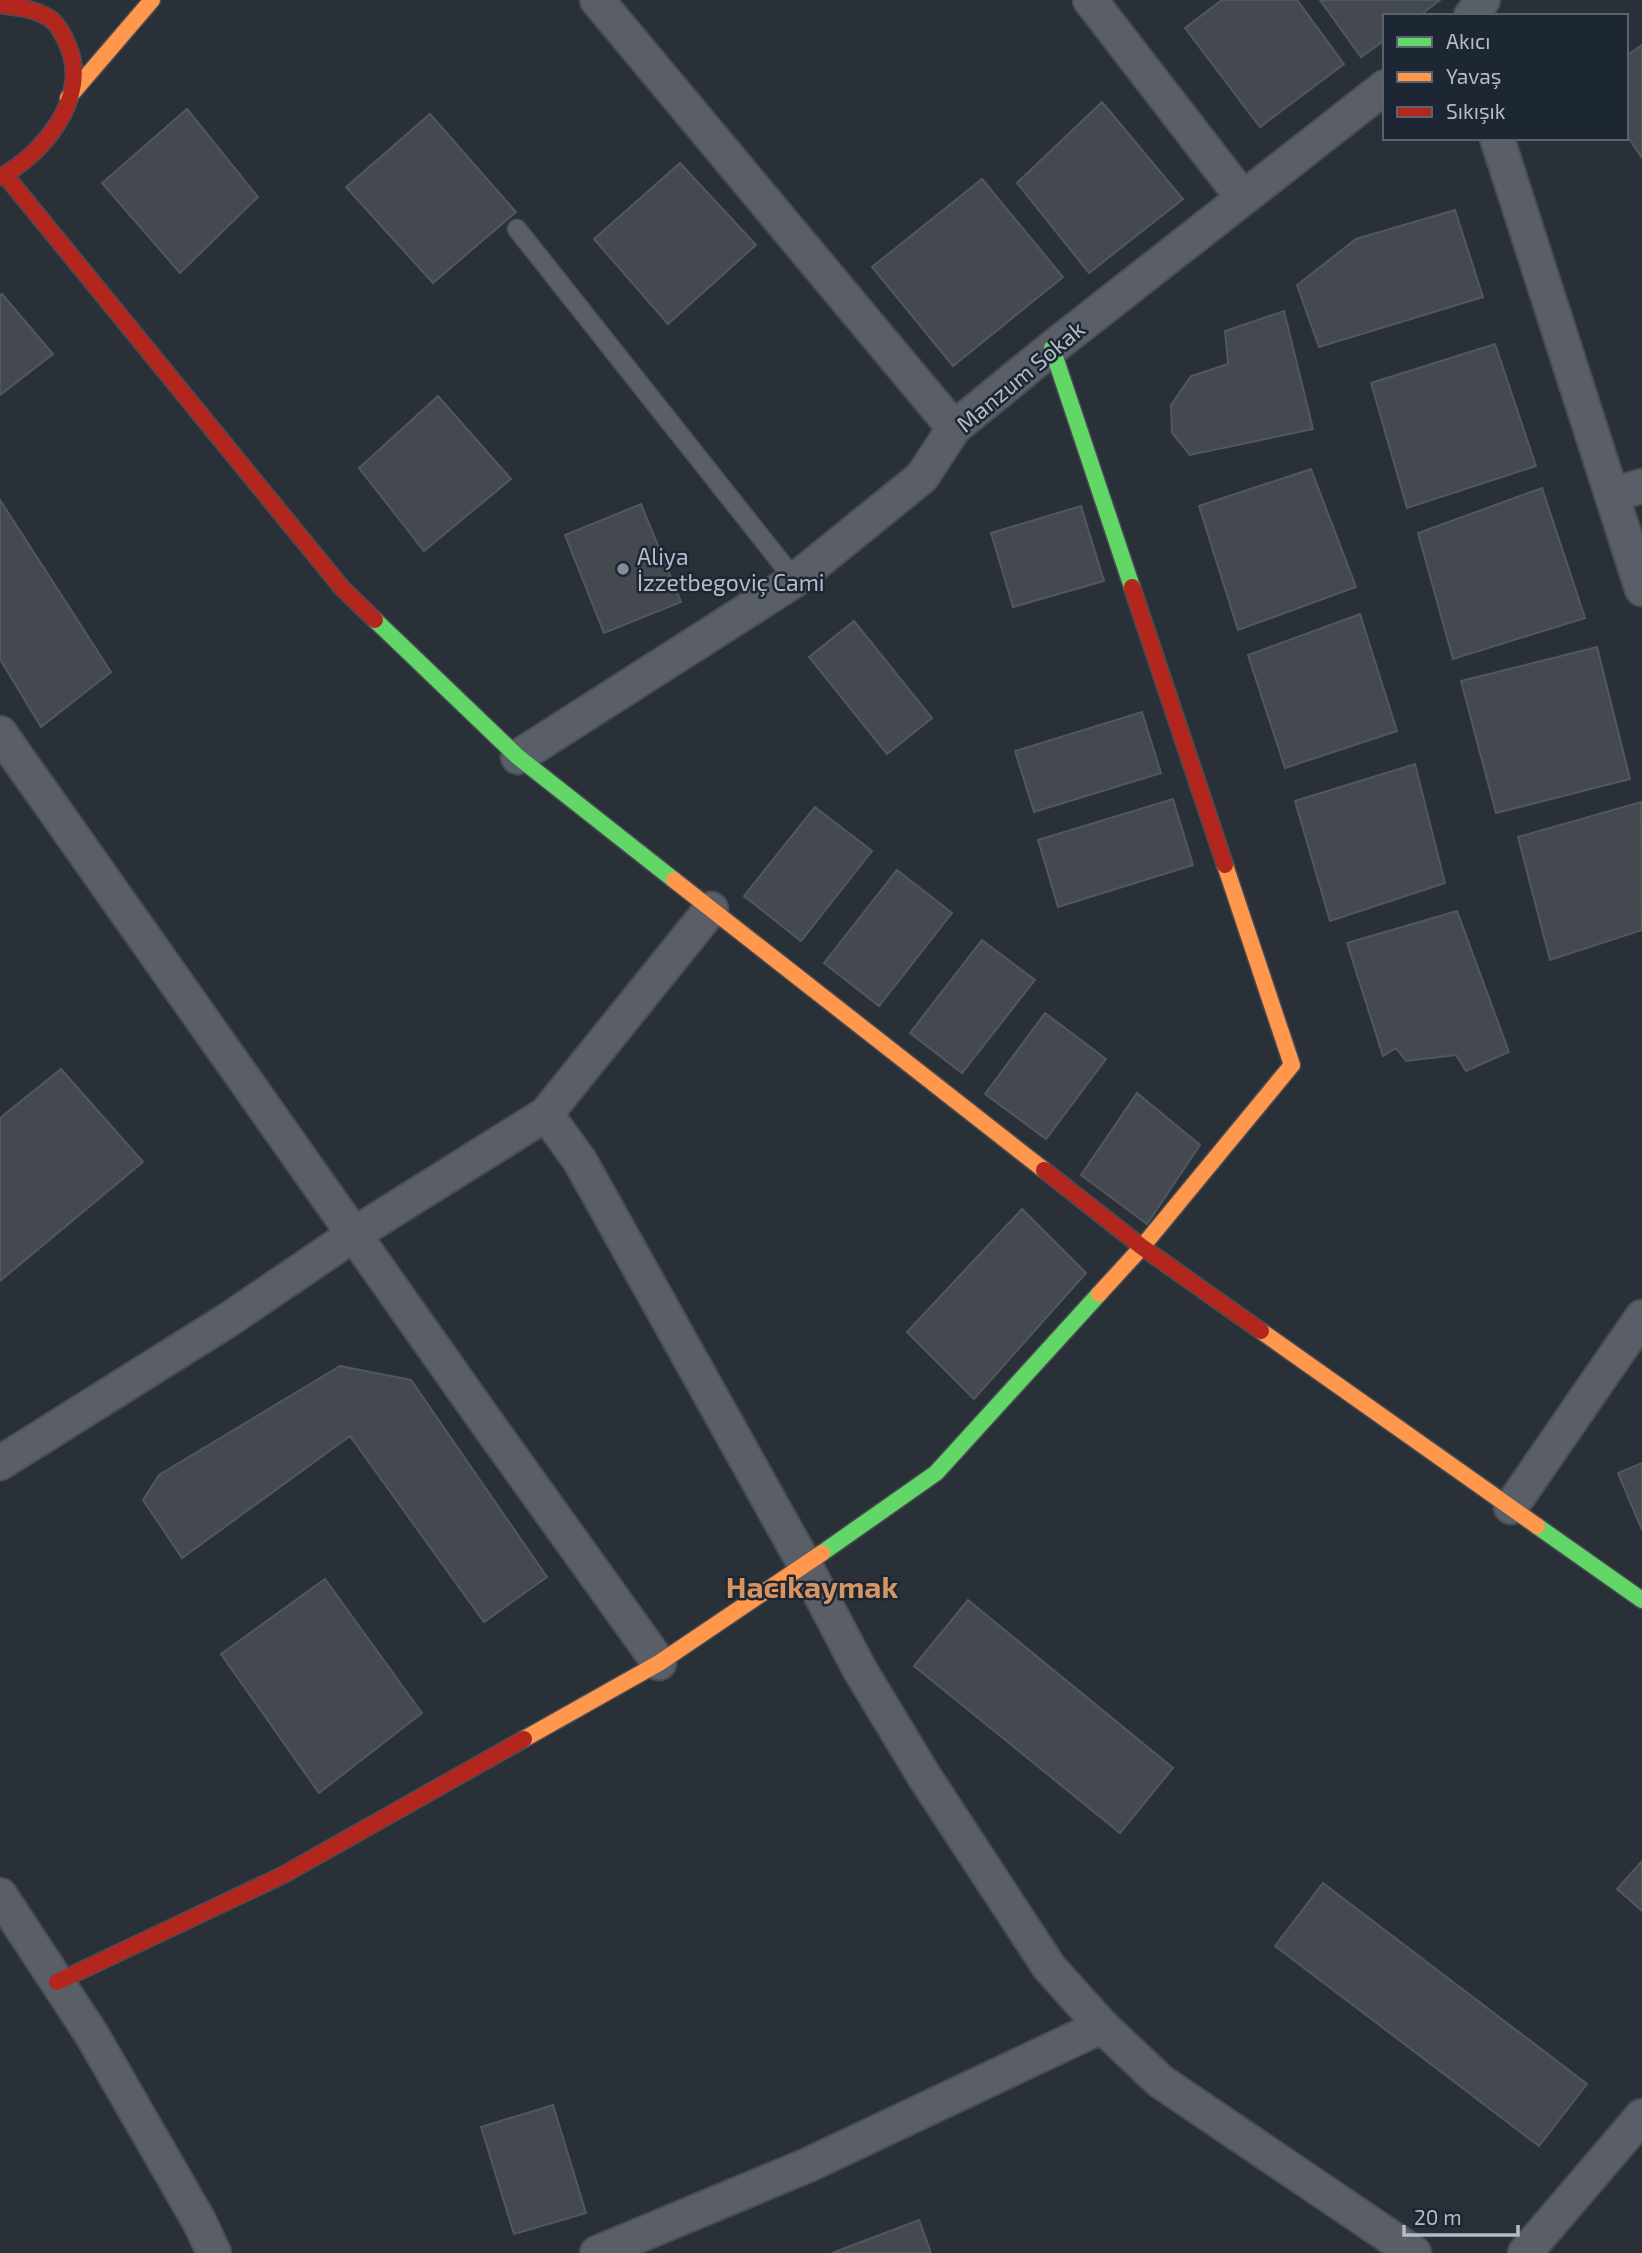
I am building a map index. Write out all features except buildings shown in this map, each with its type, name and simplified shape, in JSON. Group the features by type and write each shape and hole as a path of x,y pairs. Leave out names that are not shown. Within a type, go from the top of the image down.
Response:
{"street":[{"path":"68,98 152,0"},
{"path":"597,0 954,428"},
{"path":"1090,0 1243,198"},
{"path":"0,5 27,9 54,21 70,46 73,75 66,110 44,142 21,164 2,176 342,589 518,757 1142,1247 1642,1600"},
{"name":"Manzum Sokak","path":"518,757 795,580 922,477 954,428 1383,89"},
{"path":"1498,140 1627,491 1642,589"},
{"path":"57,1982 283,1875 659,1663 936,1473 1142,1247 1292,1065 1052,348"},
{"path":"0,733 659,1663"},
{"path":"0,1463 228,1320 354,1235 546,1114 711,909"},
{"path":"546,1114 580,1161 805,1565 860,1670 923,1776 1049,1967 1102,2026 1160,2081 1414,2253"},
{"path":"1511,1507 1642,1317"},
{"path":"0,1895 92,2035 199,2221 214,2253"},
{"path":"597,2253 808,2165 1102,2026"},
{"path":"1525,2253 1642,2116"}],"lane":[{"path":"517,229 795,580"}],"traffic: fast":[{"path":"1052,348 1132,587"},
{"path":"375,620 518,757 674,880"},
{"path":"822,1553 936,1473 1099,1294"},
{"path":"1537,1526 1642,1600"}],"traffic: slow":[{"path":"68,98 152,0"},
{"path":"1099,1294 1142,1247 1292,1065 1225,865"},
{"path":"674,880 1044,1170"},
{"path":"1261,1331 1537,1526"},
{"path":"524,1739 659,1663 822,1553"}],"traffic: jam":[{"path":"0,5 34,11 52,20 66,40 74,67 73,87 58,123 31,155 0,177"},
{"path":"5,175 342,588 375,620"},
{"path":"1132,587 1225,865"},
{"path":"1044,1170 1142,1247 1261,1331"},
{"path":"57,1982 283,1875 524,1739"}],"place":[{"name":"Aliya İzzetbegoviç Cami","path":"623,569"}],"district":[{"name":"Hacıkaymak","path":"812,1586"}]}
